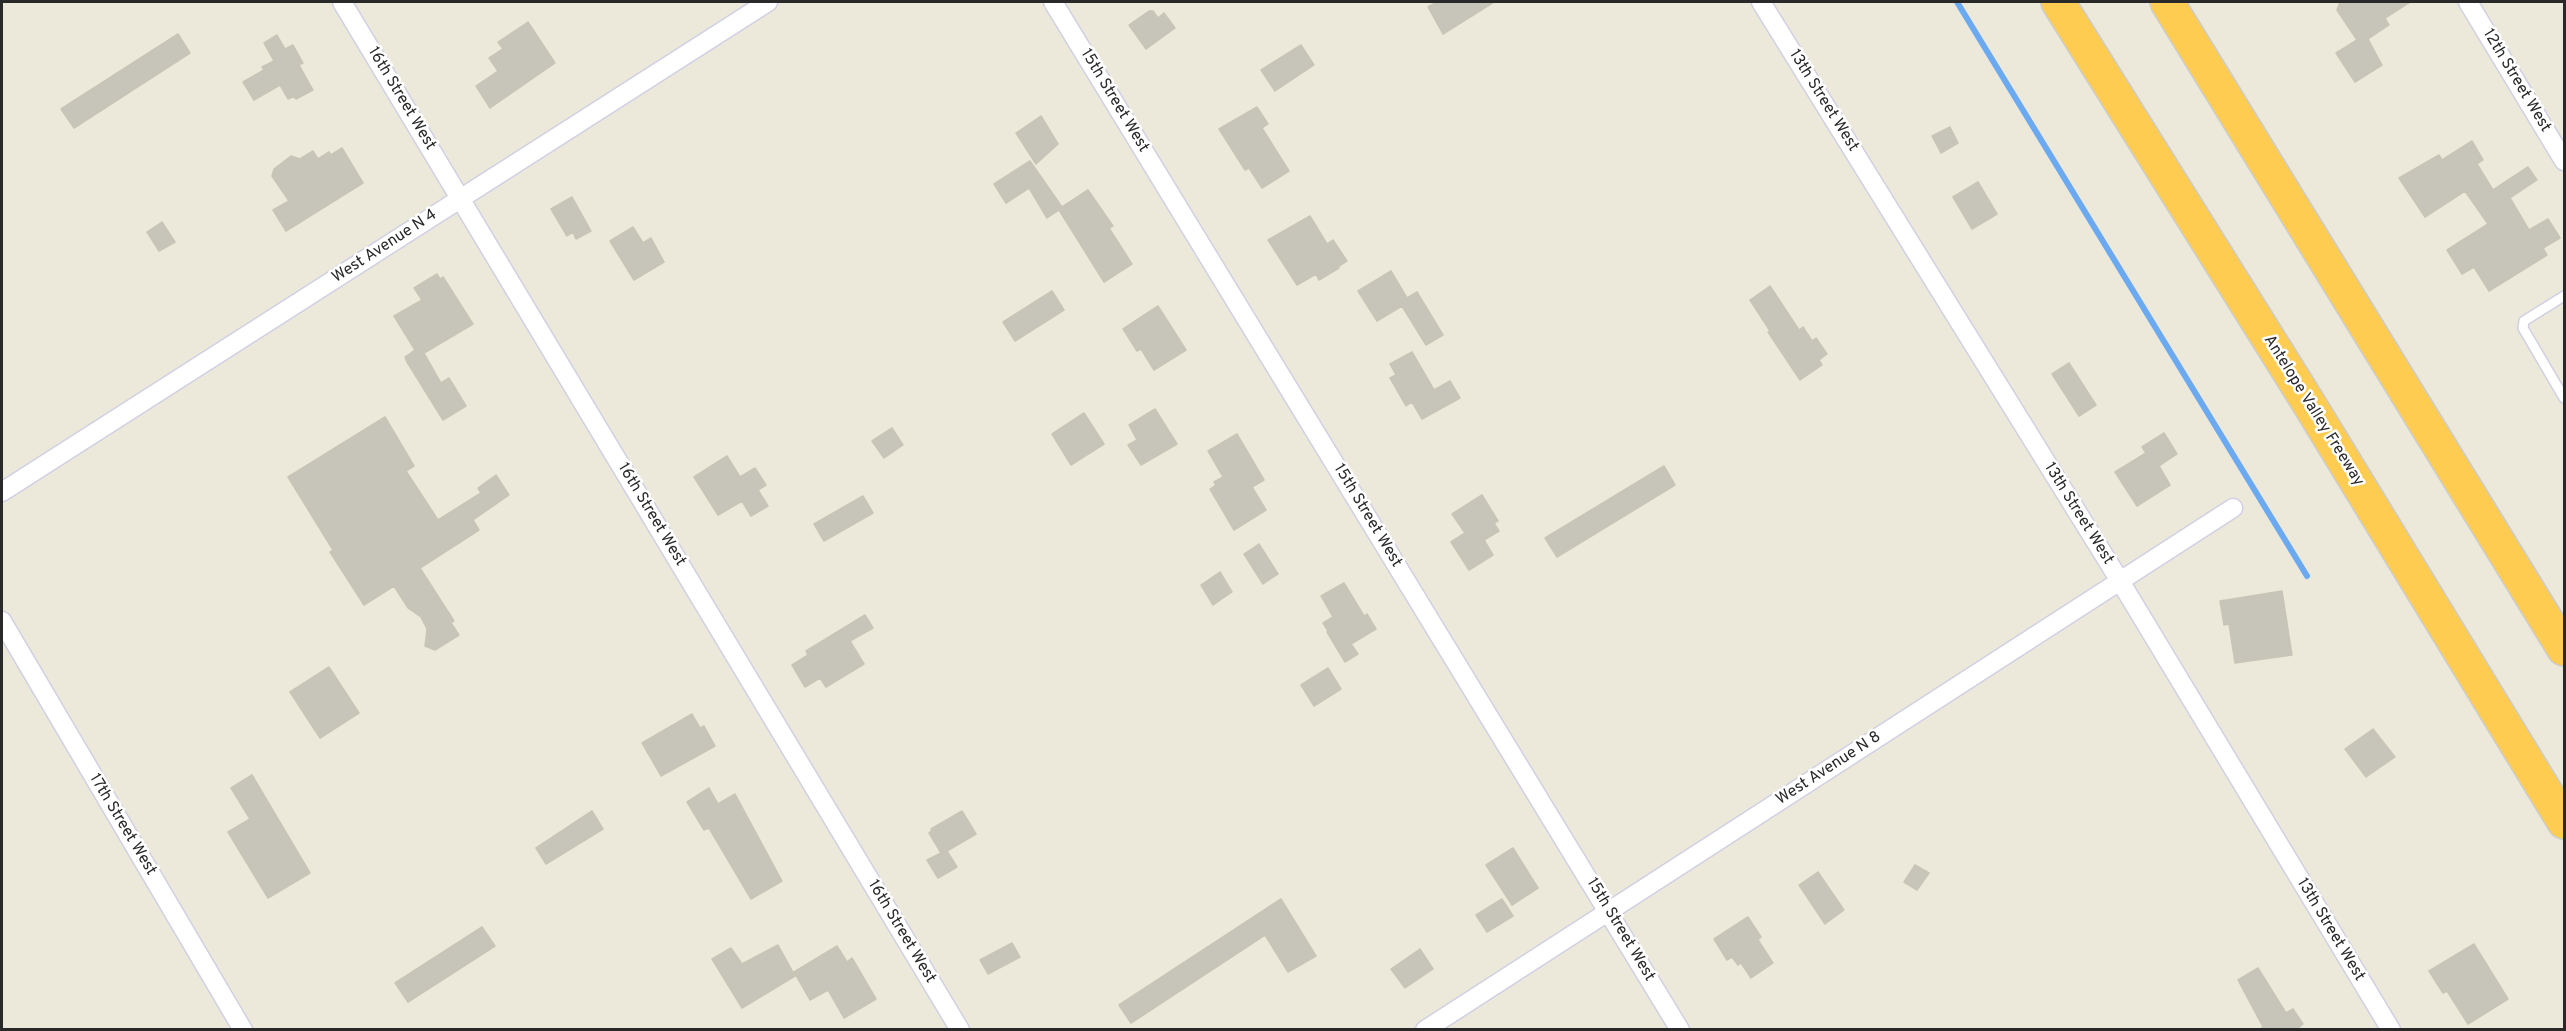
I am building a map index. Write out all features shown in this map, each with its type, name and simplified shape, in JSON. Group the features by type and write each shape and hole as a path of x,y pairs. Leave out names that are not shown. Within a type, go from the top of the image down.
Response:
{"highway":[{"name":"Antelope Valley Freeway","path":"2058,2 2314,412 2565,822"},
{"path":"2167,2 2565,649"}],"street":[{"name":"16th Street West","path":"342,2 960,1029"},
{"name":"West Avenue N 4","path":"2,492 768,2"},
{"name":"15th Street West","path":"1053,2 1680,1029"},
{"name":"13th Street West","path":"1761,2 2120,581 2391,1029"},
{"name":"12th Street West","path":"2468,2 2565,161"},
{"name":"West Avenue N 8","path":"1425,1029 2232,508"},
{"name":"17th Street West","path":"2,621 243,1029"}],"lane":[{"path":"2565,296 2524,321 2523,328 2565,398"}],"building":[{"path":"1437,2 1494,2 1443,34 1428,7"},
{"path":"2340,2 2410,2 2385,18 2389,25 2368,39 2382,65 2355,82 2336,53 2357,40 2337,10"},
{"path":"1149,11 1153,11 1158,18 1164,13 1175,28 1146,49 1129,25"},
{"path":"528,22 555,63 490,108 476,86 498,71 489,58 503,49 498,42"},
{"path":"178,34 190,53 74,128 61,109"},
{"path":"277,35 285,49 293,45 303,63 299,65 313,90 296,99 294,96 288,99 280,85 254,100 243,82 264,70 262,67 274,61 264,43"},
{"path":"1301,45 1314,65 1275,91 1261,70"},
{"path":"1257,107 1268,124 1262,128 1289,171 1262,188 1249,168 1245,170 1219,129"},
{"path":"1041,116 1058,144 1036,164 1016,133"},
{"path":"1950,127 1958,143 1941,153 1932,136"},
{"path":"2472,141 2483,160 2477,164 2493,190 2528,167 2537,180 2510,198 2529,230 2548,219 2560,238 2543,248 2547,255 2489,291 2474,267 2462,274 2447,250 2488,224 2465,191 2425,217 2399,178 2439,155 2442,160"},
{"path":"342,148 363,183 286,231 273,210 289,201 272,176 274,169 291,156 300,159 313,151 318,159"},
{"path":"1030,161 1062,207 1088,190 1113,226 1109,228 1132,264 1104,282 1059,210 1047,218 1029,188 1006,203 994,184"},
{"path":"1978,182 1997,214 1972,229 1953,197"},
{"path":"572,197 591,231 576,239 573,232 567,236 551,209"},
{"path":"1310,216 1327,244 1333,240 1347,261 1319,280 1316,274 1297,285 1268,240"},
{"path":"162,222 175,242 159,251 147,232"},
{"path":"633,227 643,243 651,238 664,262 634,280 610,241"},
{"path":"1391,271 1407,298 1417,292 1443,335 1426,345 1402,306 1377,321 1358,291"},
{"path":"437,274 440,279 443,277 473,324 424,353 441,383 449,378 466,406 443,420 407,362 405,357 415,350 394,316 422,300 414,288"},
{"path":"1770,286 1799,330 1803,327 1812,341 1816,338 1827,354 1819,360 1822,365 1800,380 1750,300"},
{"path":"1052,291 1064,310 1015,341 1003,322"},
{"path":"1158,306 1186,350 1154,370 1141,349 1137,351 1123,329"},
{"path":"1412,352 1434,390 1450,381 1460,398 1422,419 1412,402 1406,406 1390,378 1396,375 1390,364"},
{"path":"2069,363 2096,405 2079,416 2052,374"},
{"path":"1155,409 1177,444 1141,465 1128,445 1137,440 1129,425"},
{"path":"1084,413 1104,444 1071,465 1052,434"},
{"path":"385,417 414,466 406,471 438,520 481,493 478,488 496,475 509,495 473,520 479,530 420,568 454,621 451,623 459,635 435,650 425,646 427,629 421,617 408,608 394,586 364,605 330,552 333,550 288,477"},
{"path":"892,428 903,445 884,458 872,441"},
{"path":"2164,433 2177,454 2159,466 2170,485 2137,506 2115,472 2146,453 2142,447"},
{"path":"1237,434 1264,480 1252,487 1266,510 1234,530 1210,489 1216,485 1214,482 1223,477 1208,451"},
{"path":"727,456 740,477 755,468 766,485 758,490 768,506 751,516 742,501 718,515 694,477"},
{"path":"1664,466 1675,485 1557,557 1545,538"},
{"path":"1482,495 1498,521 1494,523 1499,531 1484,540 1493,555 1469,570 1451,542 1465,533 1452,514"},
{"path":"863,496 873,513 824,541 814,524"},
{"path":"1259,544 1278,574 1263,584 1244,554"},
{"path":"1220,572 1232,592 1213,605 1201,585"},
{"path":"1344,583 1364,616 1367,614 1376,629 1351,644 1358,654 1345,662 1323,623 1333,617 1321,596"},
{"path":"2282,591 2292,655 2235,663 2229,624 2224,625 2220,601"},
{"path":"865,615 873,628 850,641 864,664 826,687 820,678 805,687 792,665 808,655 806,651"},
{"path":"329,667 359,713 320,738 290,692"},
{"path":"1328,668 1341,689 1314,706 1301,685"},
{"path":"692,714 700,728 704,726 715,746 661,776 642,743"},
{"path":"2373,729 2395,757 2366,777 2345,749"},
{"path":"252,775 310,873 268,898 228,832 250,819 231,788"},
{"path":"709,788 718,804 735,794 782,881 751,899 709,828 704,830 687,802"},
{"path":"592,811 603,829 546,864 536,848"},
{"path":"962,811 976,834 947,851 957,867 938,878 927,860 941,853 929,833 931,829"},
{"path":"1513,848 1538,888 1512,905 1486,865"},
{"path":"1915,865 1929,873 1917,890 1904,882"},
{"path":"1818,872 1844,910 1825,924 1799,885"},
{"path":"1281,899 1316,956 1288,972 1265,935 1131,1023 1119,1005"},
{"path":"1502,899 1513,916 1487,932 1476,915"},
{"path":"1748,917 1761,937 1758,940 1773,963 1751,978 1741,963 1738,965 1732,957 1727,960 1714,939"},
{"path":"482,927 495,946 408,1002 395,983"},
{"path":"1012,943 1020,957 988,974 980,960"},
{"path":"2474,944 2508,999 2468,1024 2447,991 2443,993 2429,971"},
{"path":"778,945 795,976 742,1008 712,959 731,948 742,964"},
{"path":"837,946 847,962 852,958 876,999 844,1018 828,990 810,1000 794,972"},
{"path":"1420,949 1433,969 1405,988 1391,969"},
{"path":"2258,968 2286,1013 2293,1009 2303,1024 2297,1029 2260,1029 2263,1027 2238,980"}],"waterway":[{"path":"1957,2 2307,576"}]}
